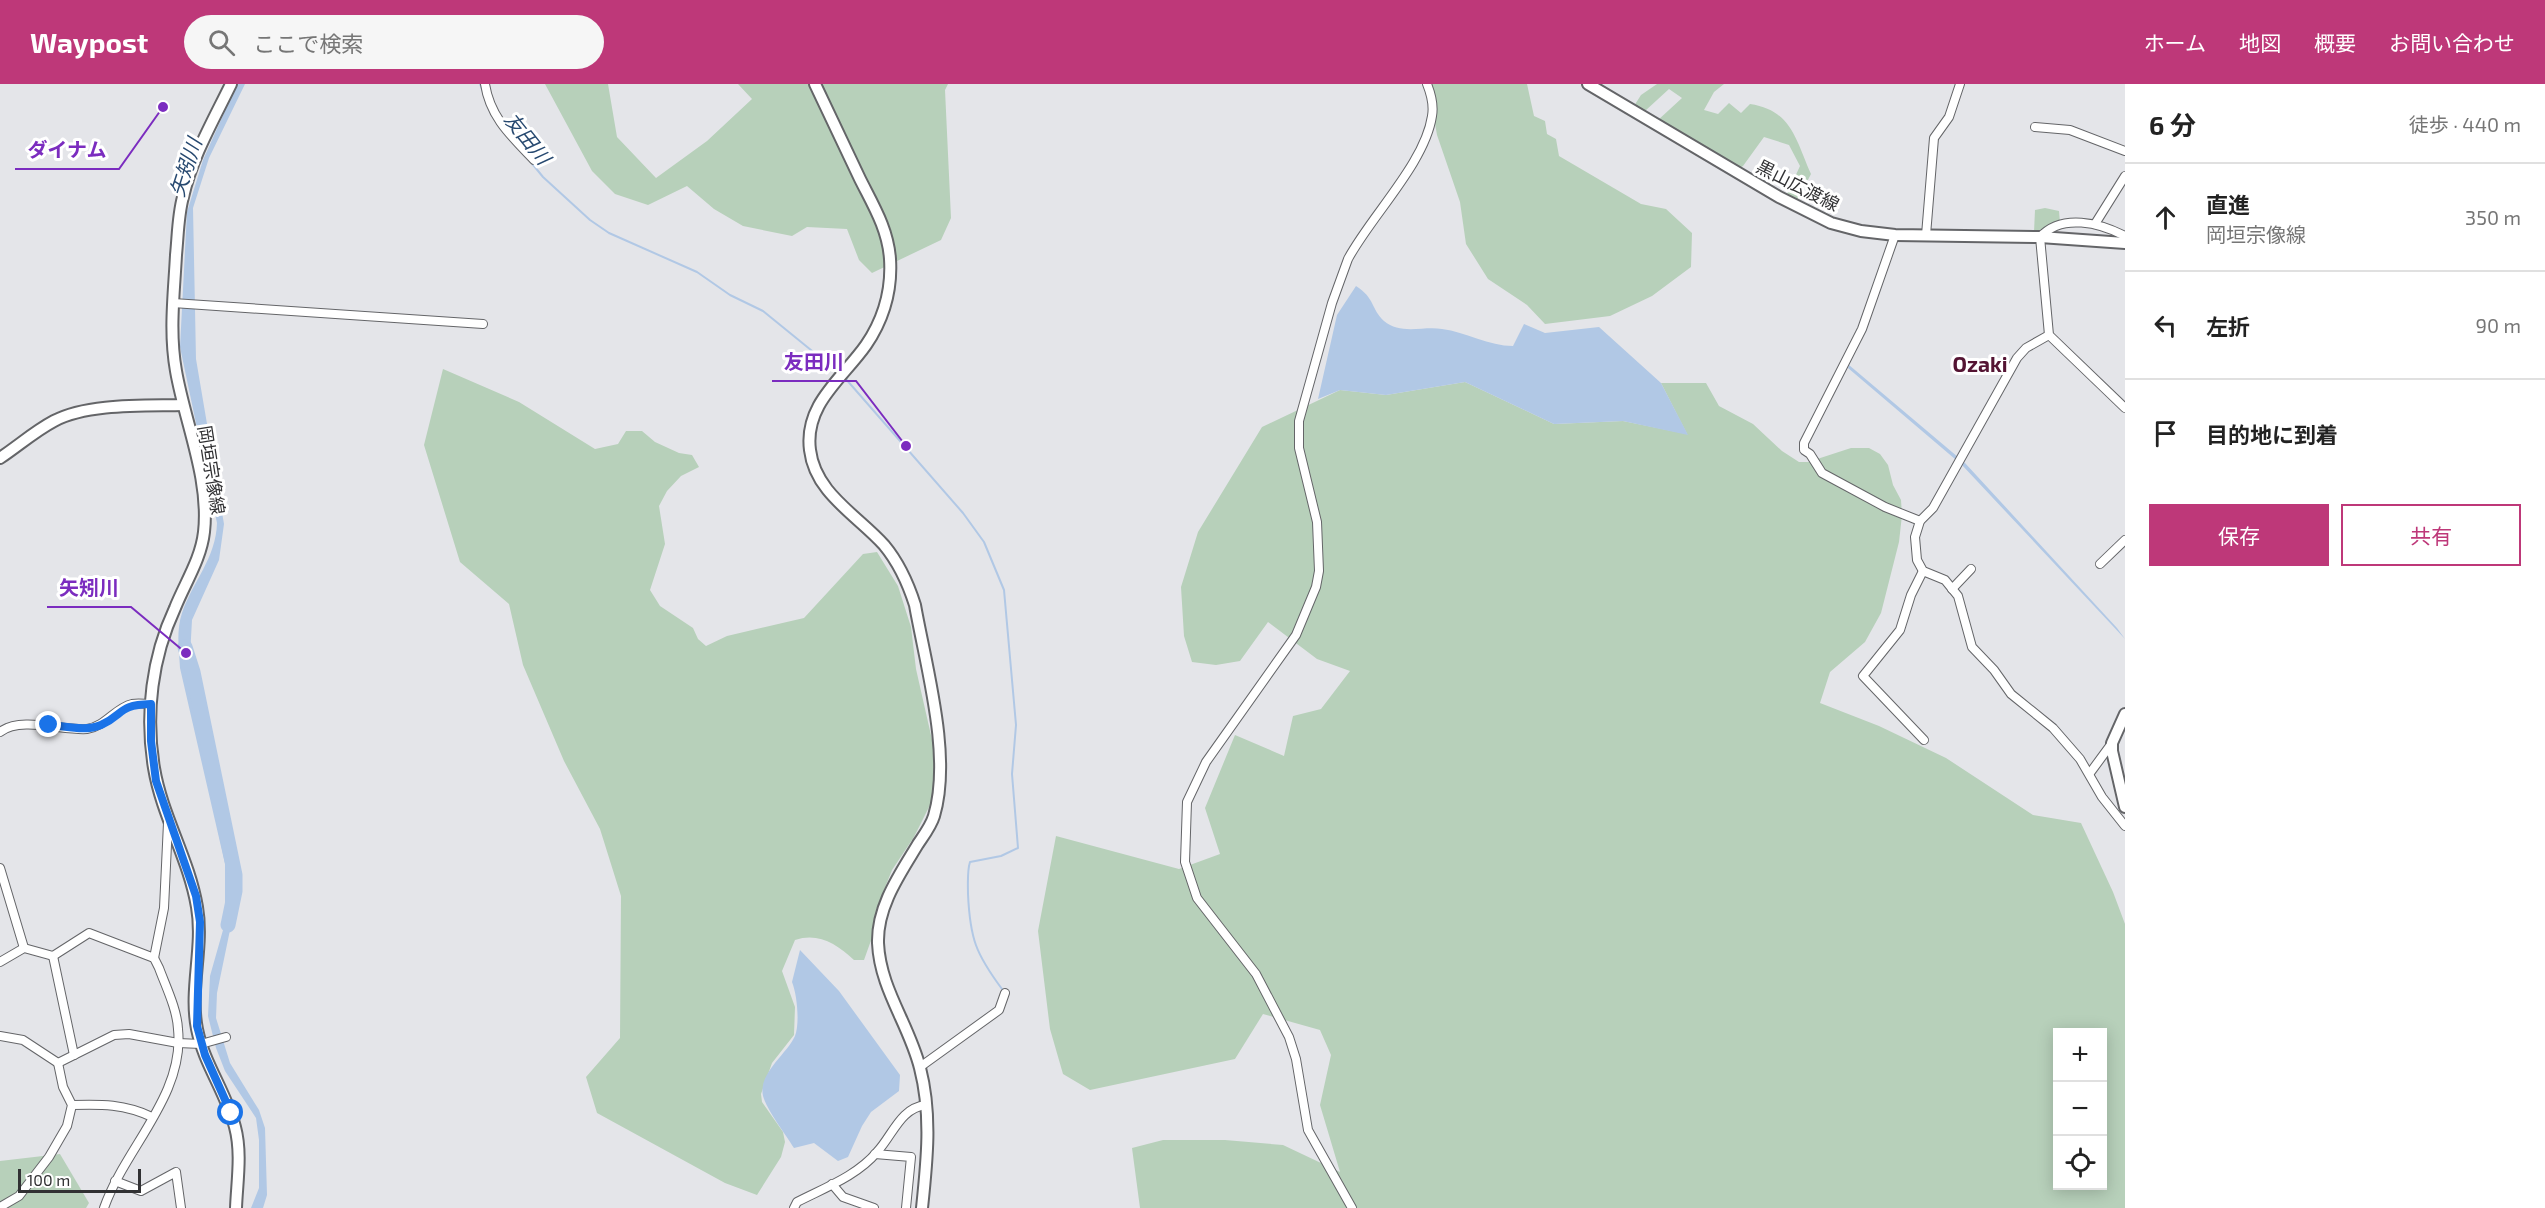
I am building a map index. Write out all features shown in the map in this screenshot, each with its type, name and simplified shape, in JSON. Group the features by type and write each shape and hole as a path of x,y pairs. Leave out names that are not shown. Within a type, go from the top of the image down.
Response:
{"main road":[{"name":"岡垣宗像線","path":"231,84 197,155 182,198 173,303 173,351 202,490 203,535 161,647 151,704 154,766 168,823 186,867 199,915 200,938 195,1012 201,1044 224,1094 237,1136 235,1207"},
{"path":"815,84 882,221 890,259 888,293 883,314 866,345 822,398 813,418 809,448 818,477 830,493 884,545 909,584 915,605 942,758 940,793 933,819 888,895 879,925 878,941 886,986 909,1034 920,1067 928,1123 922,1208"},
{"name":"黒山広渡線","path":"1588,84 1806,212 1861,231 1895,235 2040,237 2125,243"},
{"path":"0,458 68,415 126,407 183,405"},
{"path":"2125,714 2112,743 2112,759 2125,807"}],"street":[{"path":"485,84 488,105 513,138 534,160"},
{"path":"1352,1208 1308,1131 1296,1059 1289,1037 1256,974 1197,898 1185,862 1185,820 1187,802 1206,762 1296,635 1316,587 1319,571 1317,522 1299,448 1301,410 1348,259 1360,236 1411,164 1428,133 1433,114 1432,98 1427,84"},
{"path":"1926,235 1934,138 1949,117 1960,84"},
{"path":"2035,127 2070,130 2125,151"},
{"path":"2095,224 2125,176"},
{"path":"2125,236 2095,224 2064,224 2045,231 2040,237 2049,335 2125,408"},
{"path":"1895,235 1862,329 1804,443 1804,450 1810,454 1822,473 1885,507 1920,521"},
{"path":"173,303 483,324"},
{"path":"2049,335 2026,348 2017,358 1933,508 1920,521 1915,537 1917,560 1923,570 1945,580 1958,596 1972,647 1994,670 2011,693 2053,728 2090,773 2102,797 2125,826"},
{"path":"2100,564 2125,540"},
{"path":"1952,589 1971,569"},
{"path":"1923,570 1911,595 1900,630 1863,676 1924,740"},
{"path":"0,732 12,726 49,725 89,728 100,725 131,704 151,704"},
{"path":"2090,773 2112,743"},
{"path":"104,1208 115,1180 170,1091 178,1043 178,1028 154,958 164,908 168,823"},
{"path":"0,868 24,948"},
{"path":"0,962 24,948 53,956 89,933 154,958"},
{"path":"53,956 74,1054"},
{"path":"920,1067 999,1010 1005,993"},
{"path":"58,1063 121,1034 178,1043 201,1044 226,1037"},
{"path":"0,1036 23,1040 58,1063 63,1087 72,1105 67,1126 49,1157 19,1196 0,1207"},
{"path":"72,1105 107,1104 133,1108 152,1117"},
{"path":"794,1208 797,1202 854,1172 875,1154 892,1129 910,1109 926,1105"},
{"path":"875,1154 912,1157 906,1208"},
{"path":"115,1180 141,1191 176,1172 181,1208"},
{"path":"832,1184 843,1197 874,1208"}],"green space":[{"path":"545,84 608,84 617,137 656,178 707,141 752,99 738,84 948,84 945,90 951,218 941,240 872,273 859,260 847,229 807,227 792,236 743,226 714,209 687,186 648,205 615,194 592,171"},
{"path":"1428,84 1527,84 1534,116 1545,121 1547,134 1556,139 1559,156 1641,204 1666,209 1692,233 1691,267 1652,296 1610,316 1545,324 1527,305 1488,279 1466,244 1460,202 1437,135"},
{"path":"1657,84 1724,84 1714,92 1704,110 1718,114 1729,103 1741,113 1750,104 1764,107 1784,120 1796,139 1811,174 1797,201 1786,196 1800,166 1789,145 1764,137 1743,166 1738,169 1657,121 1682,98 1669,89 1645,111 1634,106 1641,95"},
{"path":"2045,208 2059,211 2060,223 2034,232 2035,210"},
{"path":"443,369 519,402 595,449 618,444 626,431 642,431 655,442 679,453 692,455 699,467 681,476 667,491 659,506 665,544 650,590 660,606 693,628 698,639 706,646 727,636 804,618 863,554 877,552 898,586 911,627 916,669 935,753 934,797 914,837 892,870 876,910 874,932 864,960 854,960 827,941 812,938 795,940 782,971 795,1007 794,1035 772,1063 761,1094 762,1102 783,1132 785,1142 781,1157 757,1195 725,1183 597,1113 586,1077 620,1038 621,896 600,829 564,761 523,665 509,604 460,562 424,445"},
{"path":"1465,382 1554,424 1623,421 1687,434 1661,383 1706,383 1719,406 1753,424 1782,451 1799,462 1808,462 1851,448 1869,448 1880,454 1888,465 1893,485 1901,500 1899,542 1881,613 1865,642 1830,672 1820,703 1879,726 1946,758 2033,815 2081,823 2125,924 2125,1208 1140,1208 1132,1148 1163,1140 1225,1140 1283,1145 1340,1172 1320,1105 1331,1055 1320,1030 1263,1014 1235,1059 1090,1090 1063,1074 1050,1029 1038,931 1056,836 1179,869 1220,854 1205,808 1235,735 1284,756 1293,716 1321,709 1350,671 1317,659 1268,622 1240,661 1216,665 1192,662 1184,636 1181,587 1198,532 1262,427 1340,390 1386,395"},
{"path":"60,1154 89,1203 86,1208 0,1208 0,1161"}],"water":[{"path":"237,84 245,84 209,158 193,208 196,359 224,524 219,560 192,620 190,656 234,881 230,930 217,993 216,1018 230,1063 259,1110 265,1128 267,1195 263,1208 251,1208 259,1188 259,1140 256,1118 225,1071 216,1048 208,1016 210,976 225,923 225,864 180,668 178,640 182,613 213,547 217,523 180,347 187,212 203,160"},
{"path":"1356,286 1367,295 1384,321 1397,328 1442,329 1495,344 1513,346 1524,324 1545,333 1599,327 1661,383 1688,435 1623,421 1554,424 1465,382 1386,395 1340,390 1318,399 1337,315"},
{"path":"1849,365 1965,463 2125,639 1962,465 1848,368"},
{"path":"800,950 839,991 900,1075 899,1091 871,1112 848,1157 838,1161 814,1143 794,1148 772,1115 763,1096 765,1079 791,1043 797,1030 797,1009 792,982"}],"waterway":[{"name":"友田川","path":"480,84 492,115"},
{"name":"友田川","path":"530,161 543,177 590,220 609,233 697,272 730,295 763,311 838,372"},
{"name":"友田川","path":"845,378 963,513 984,542 1004,590 1016,725 1012,774 1018,848 1001,856 970,862 968,869 969,910 973,935 980,955 1002,989"},
{"name":"矢矧川","path":"185,647 193,672 235,875 235,891 228,925"}],"place":[{"name":"ダイナム","path":"163,107"},
{"name":"友田川","path":"906,446"},
{"name":"矢矧川","path":"186,653"}],"district":[{"name":"Ozaki","path":"1980,363"}],"route":[{"path":"49,725 89,728 108,721 131,704 151,704 151,741 156,781 168,823 196,896 200,922 195,1012 197,1026 205,1055 231,1113"}]}
